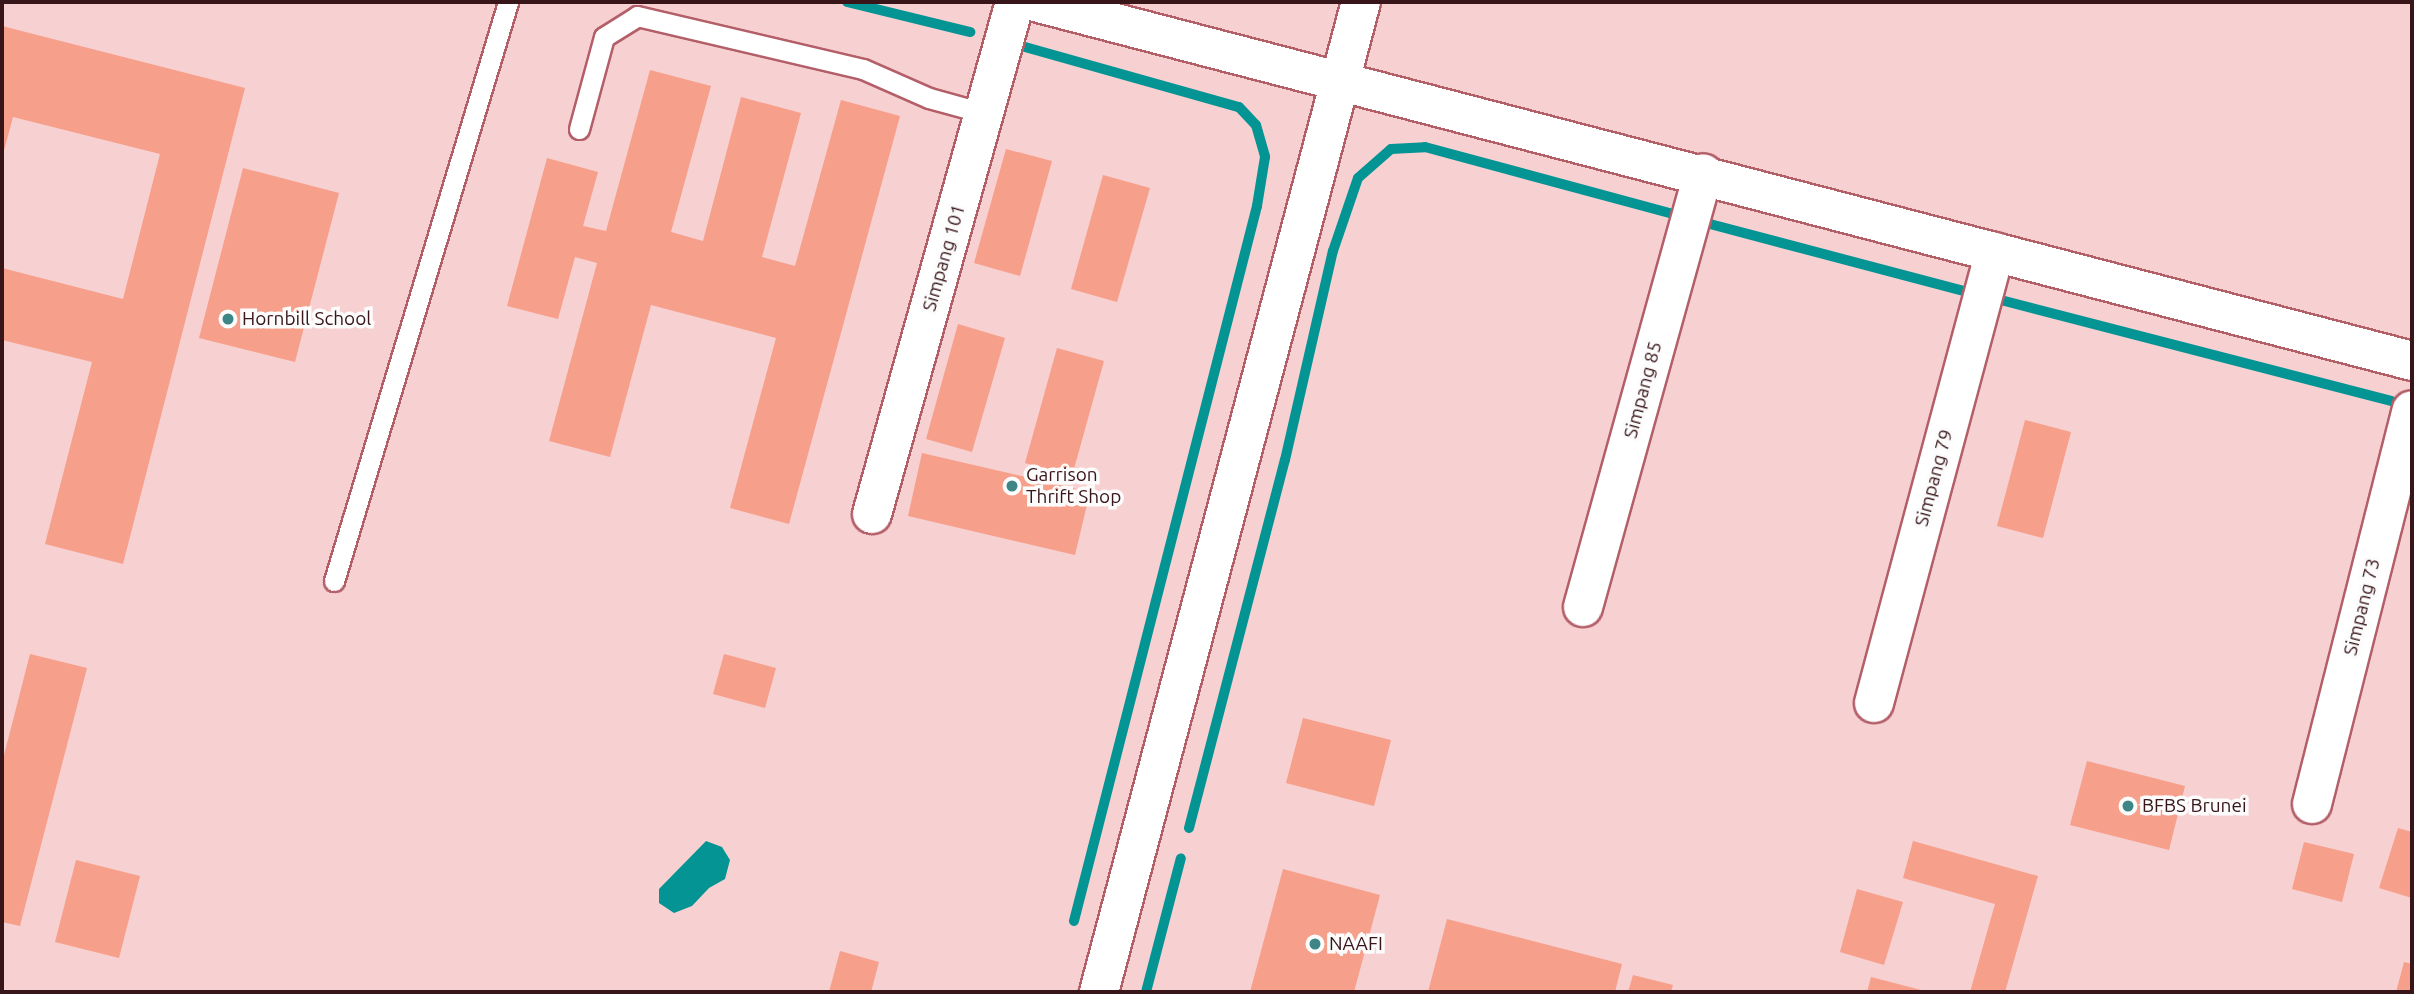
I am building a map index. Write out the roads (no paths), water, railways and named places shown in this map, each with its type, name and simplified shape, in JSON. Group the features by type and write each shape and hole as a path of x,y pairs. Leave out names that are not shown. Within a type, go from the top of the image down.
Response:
{"street":[{"name":"Simpang 101","path":"872,514 1015,2"},
{"path":"1035,2 1703,173 2412,361"},
{"path":"1099,992 1361,2"},
{"name":"Simpang 85","path":"1583,607 1703,173"},
{"name":"Simpang 79","path":"1874,704 1995,252"},
{"name":"Simpang 73","path":"2312,804 2412,410"}],"lane":[{"path":"334,581 508,2"},
{"path":"579,129 604,37 637,16 863,69 929,98 984,113"}],"water":[{"path":"706,841 722,847 730,860 725,879 709,888 692,906 674,913 659,903 659,889"}],"waterway":[{"path":"847,2 970,32"},
{"path":"1025,47 1239,107 1256,125 1265,157 1257,206 1074,921"},
{"path":"1189,828 1285,460 1333,251 1358,178 1391,149 1425,147 1674,214"},
{"path":"1710,224 1964,291"},
{"path":"1997,299 2391,401"},
{"path":"1146,992 1181,858"}],"place":[{"name":"Hornbill School","path":"228,319"},
{"name":"Garrison Thrift Shop","path":"1012,486"},
{"name":"BFBS Brunei","path":"2128,806"},
{"name":"NAAFI","path":"1315,944"}]}
